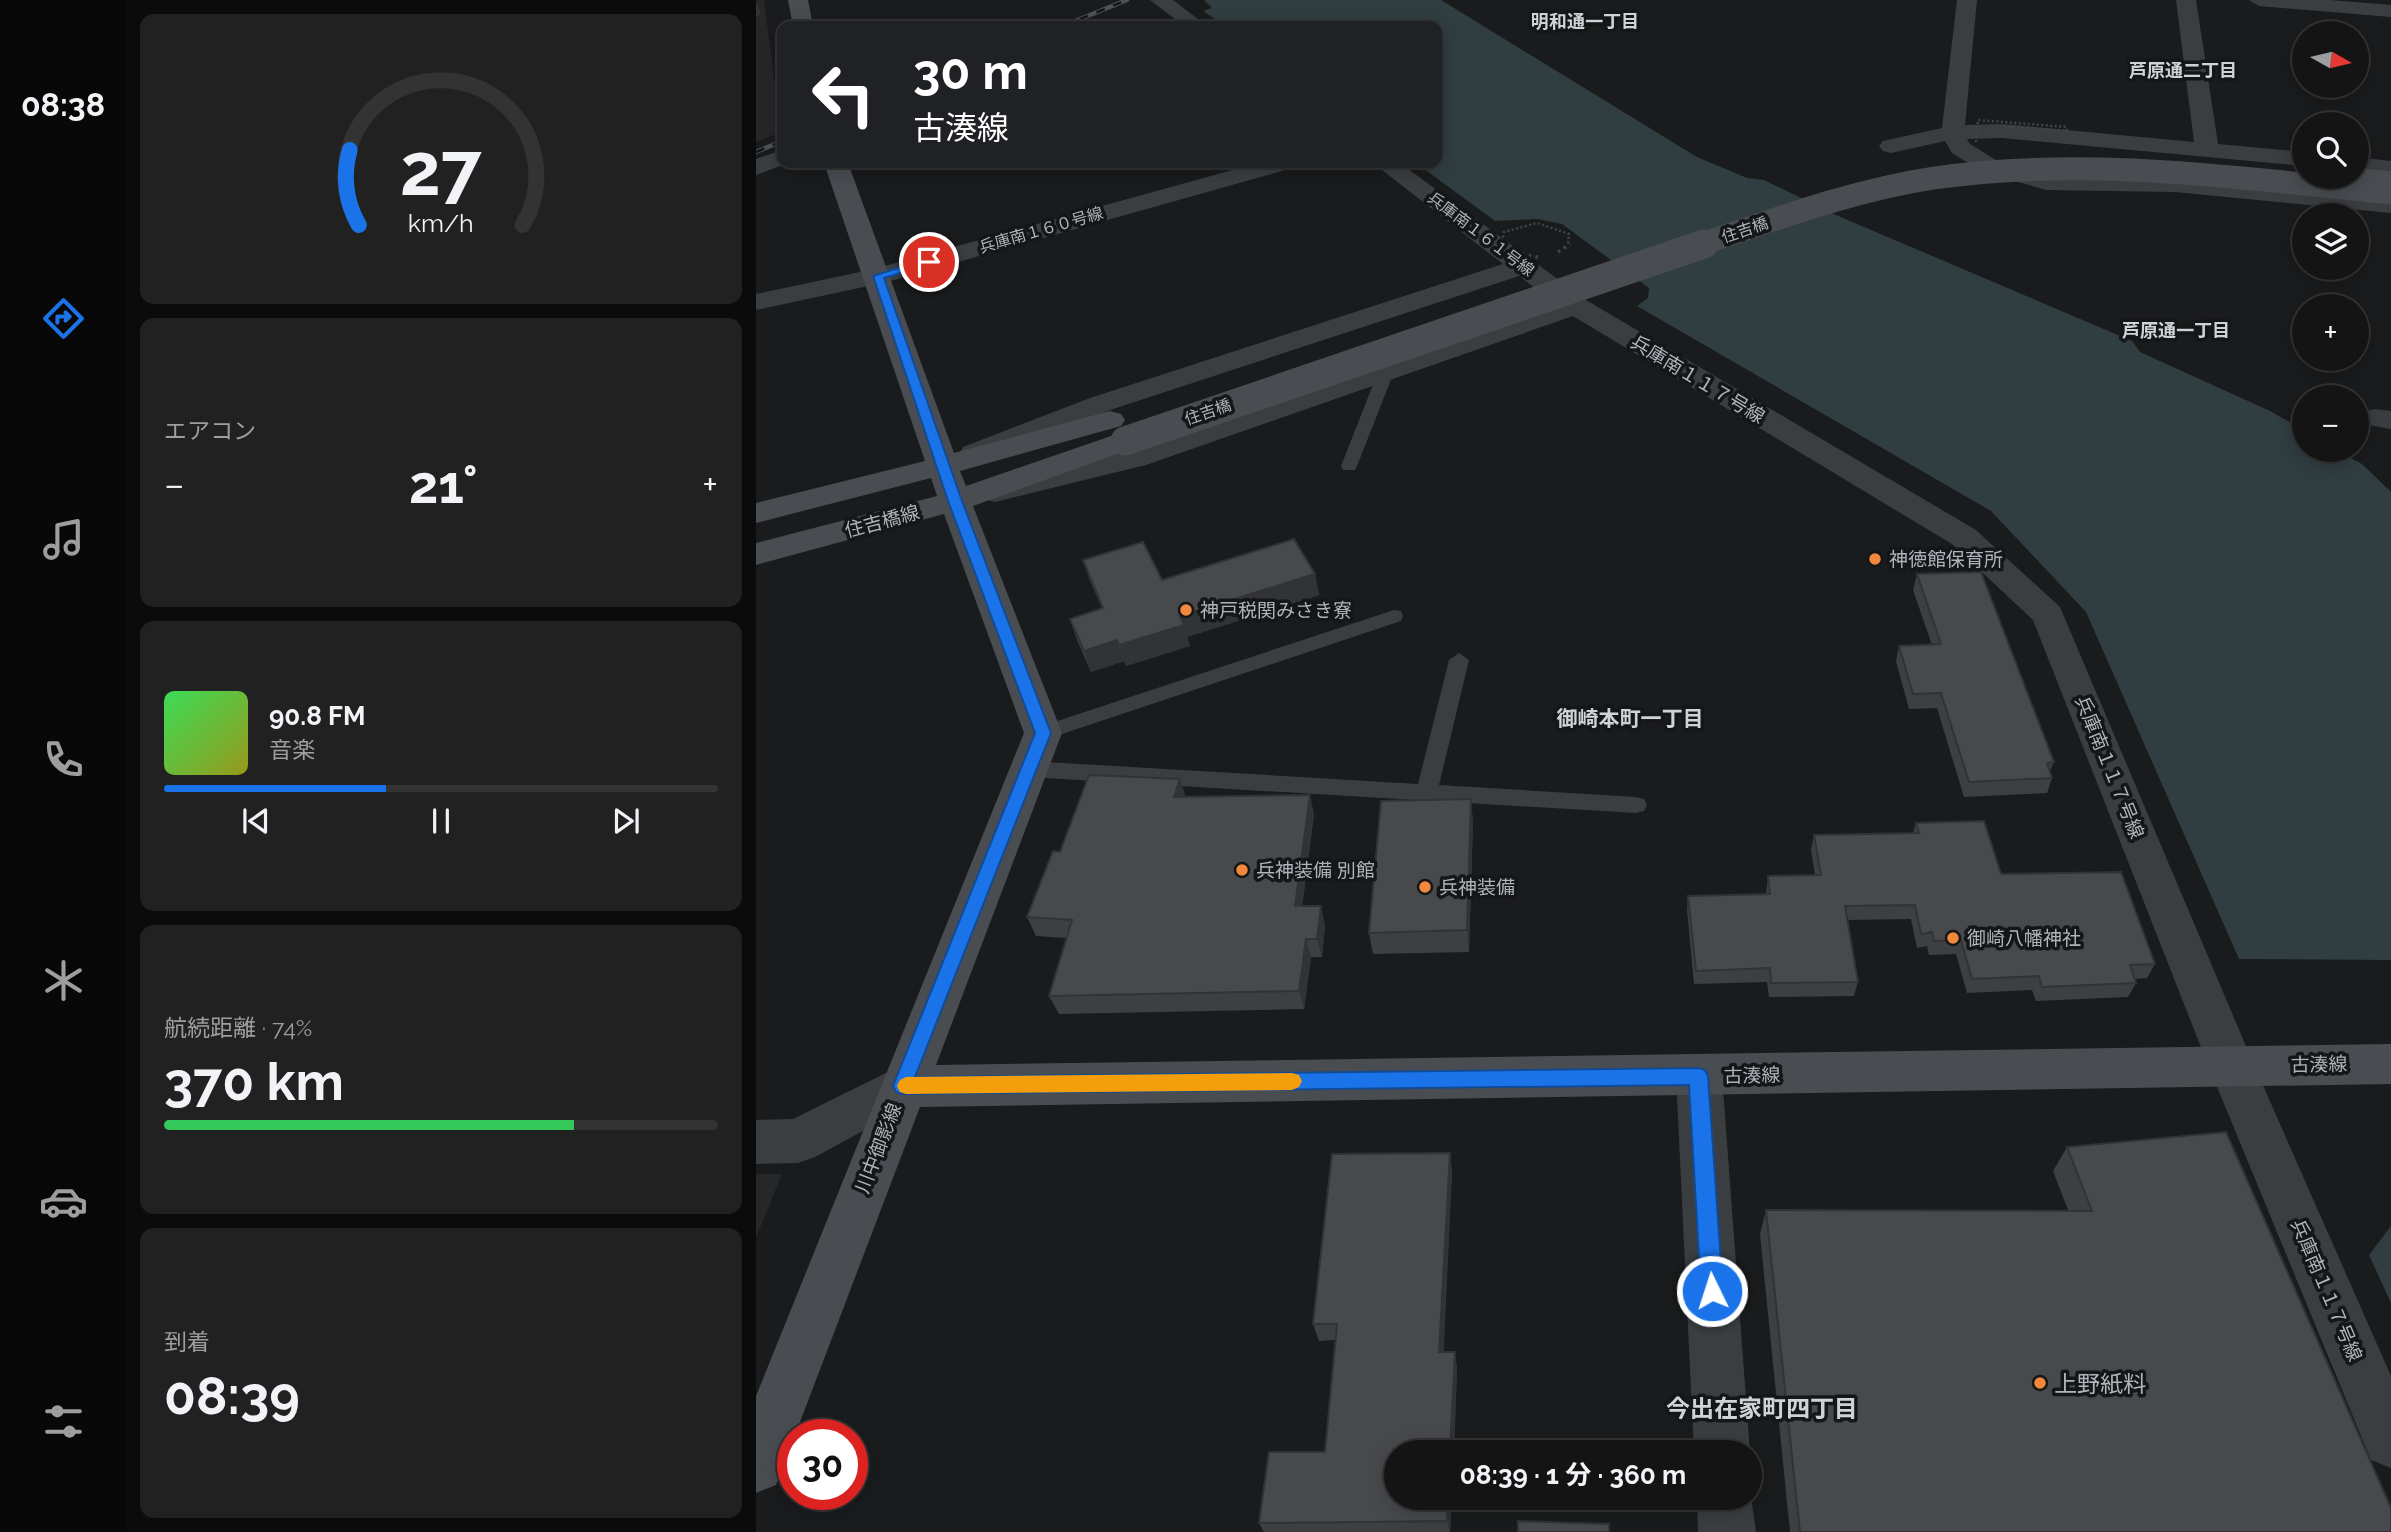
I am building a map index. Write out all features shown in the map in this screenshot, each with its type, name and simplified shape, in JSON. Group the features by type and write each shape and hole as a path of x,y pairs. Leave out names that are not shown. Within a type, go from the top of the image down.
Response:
{"street":[{"path":"798,0 802,21"},
{"path":"1160,0 1190,21"},
{"path":"1967,0 1953,132 1960,148 1992,167 2046,183 2175,186 2391,206"},
{"path":"2186,0 2207,149"},
{"path":"2259,0 2391,11"},
{"path":"1891,146 1953,132 2001,131 2292,158"},
{"name":"住吉橋","path":"1118,430 1753,204 1846,176 1921,160 1994,154 2094,153 2292,169"},
{"path":"756,168 777,159"},
{"path":"838,168 949,484 1036,751"},
{"name":"兵庫南１６０号線","path":"756,302 878,276 1266,168"},
{"name":"兵庫南１６１号線","path":"1392,168 1576,306"},
{"name":"住吉橋","path":"1118,430 1774,220 1866,193 1934,178 2004,171 2098,169 2390,179"},
{"path":"2369,169 2390,179"},
{"path":"2369,176 2390,179"},
{"path":"949,484 1100,404 1523,266"},
{"path":"949,484 1135,458 1576,306"},
{"name":"兵庫南１１７号線","path":"1576,306 1964,537 2048,615 2231,1065 2391,1440"},
{"name":"住吉橋線","path":"756,554 949,484 1118,430"},
{"name":"住吉橋線","path":"756,513 949,484"},
{"name":"川中御影線","path":"756,1465 902,1086 1036,751"},
{"name":"古湊線","path":"902,1086 2391,1064"},
{"path":"1699,1076 1721,1440"},
{"path":"756,1142 798,1141 902,1086"},
{"path":"1726,1510 1727,1532"}],"lane":[{"path":"1349,466 1386,372"},
{"path":"1036,751 1394,616"},
{"path":"1427,792 1459,660"},
{"path":"1036,751 1427,792 1636,804"}],"path":[{"path":"1976,143 1978,120 2066,127 2067,131 2003,126"}],"shaded area":[{"path":"756,0 764,0 777,101 777,134 756,142"},
{"path":"1204,0 1441,0 1697,157 1747,178 1764,180 1836,215 2132,341 2140,352 2270,411 2292,424 2292,462 2362,464 2391,492 2391,960 2239,959 2086,612 1991,511 1637,306 1648,298 1649,288 1562,224 1537,219 1495,221 1423,168 1442,168 1442,21 1218,21 1203,11 1212,8"},
{"path":"756,1174 782,1174 756,1238"},
{"path":"2391,1226 2391,1303 2369,1255"}],"building":[{"path":"1294,539 1315,574 1180,616 1184,625 1119,645 1117,640 1084,651 1070,619 1103,608 1083,560 1143,542 1162,580"},
{"path":"1981,572 2054,762 2047,763 2052,778 1969,782 1941,693 1913,694 1899,646 1941,644 1917,574"},
{"path":"1089,775 1180,779 1174,797 1310,795 1295,906 1321,906 1317,939 1306,939 1299,991 1049,996 1072,920 1027,917 1053,851 1060,852"},
{"name":"兵神装備","path":"1471,799 1467,930 1369,933 1381,801"},
{"path":"1984,821 2001,874 2121,872 2155,964 2130,965 2136,983 2042,987 2039,976 1972,979 1961,940 1934,941 1932,932 1921,934 1915,905 1845,906 1858,982 1771,983 1770,968 1696,971 1688,896 1770,894 1768,876 1821,875 1814,835 1919,833 1916,823"},
{"name":"上野紙料","path":"2226,1132 2391,1508 2391,1532 1800,1532 1766,1210 2092,1211 2067,1147"},
{"path":"1450,1153 1439,1352 1455,1352 1451,1440 1384,1440 1384,1510 1447,1510 1447,1521 1259,1523 1269,1452 1325,1452 1337,1324 1313,1324 1332,1154"},
{"path":"1518,1521 1609,1524 1609,1532 1518,1532"}],"railway":[{"path":"1075,21 1127,0"},
{"path":"756,152 777,143"}],"slow traffic":[{"path":"906,1086 1292,1081"}],"place":[{"name":"神徳館保育所","path":"1875,559"},
{"name":"神戸税関みさき寮","path":"1186,610"},
{"name":"兵神装備 別館","path":"1242,870"},
{"name":"兵神装備","path":"1425,887"},
{"name":"御崎八幡神社","path":"1953,938"},
{"name":"上野紙料","path":"2040,1383"}],"district":[{"name":"明和通一丁目","path":"1585,21"},
{"name":"芦原通二丁目","path":"2183,70"},
{"name":"芦原通一丁目","path":"2176,330"},
{"name":"御崎本町一丁目","path":"1630,718"},
{"name":"今出在家町四丁目","path":"1762,1408"}],"route":[{"path":"929,262 878,276 955,501 1043,733 902,1086 1699,1076 1712,1291"}]}
